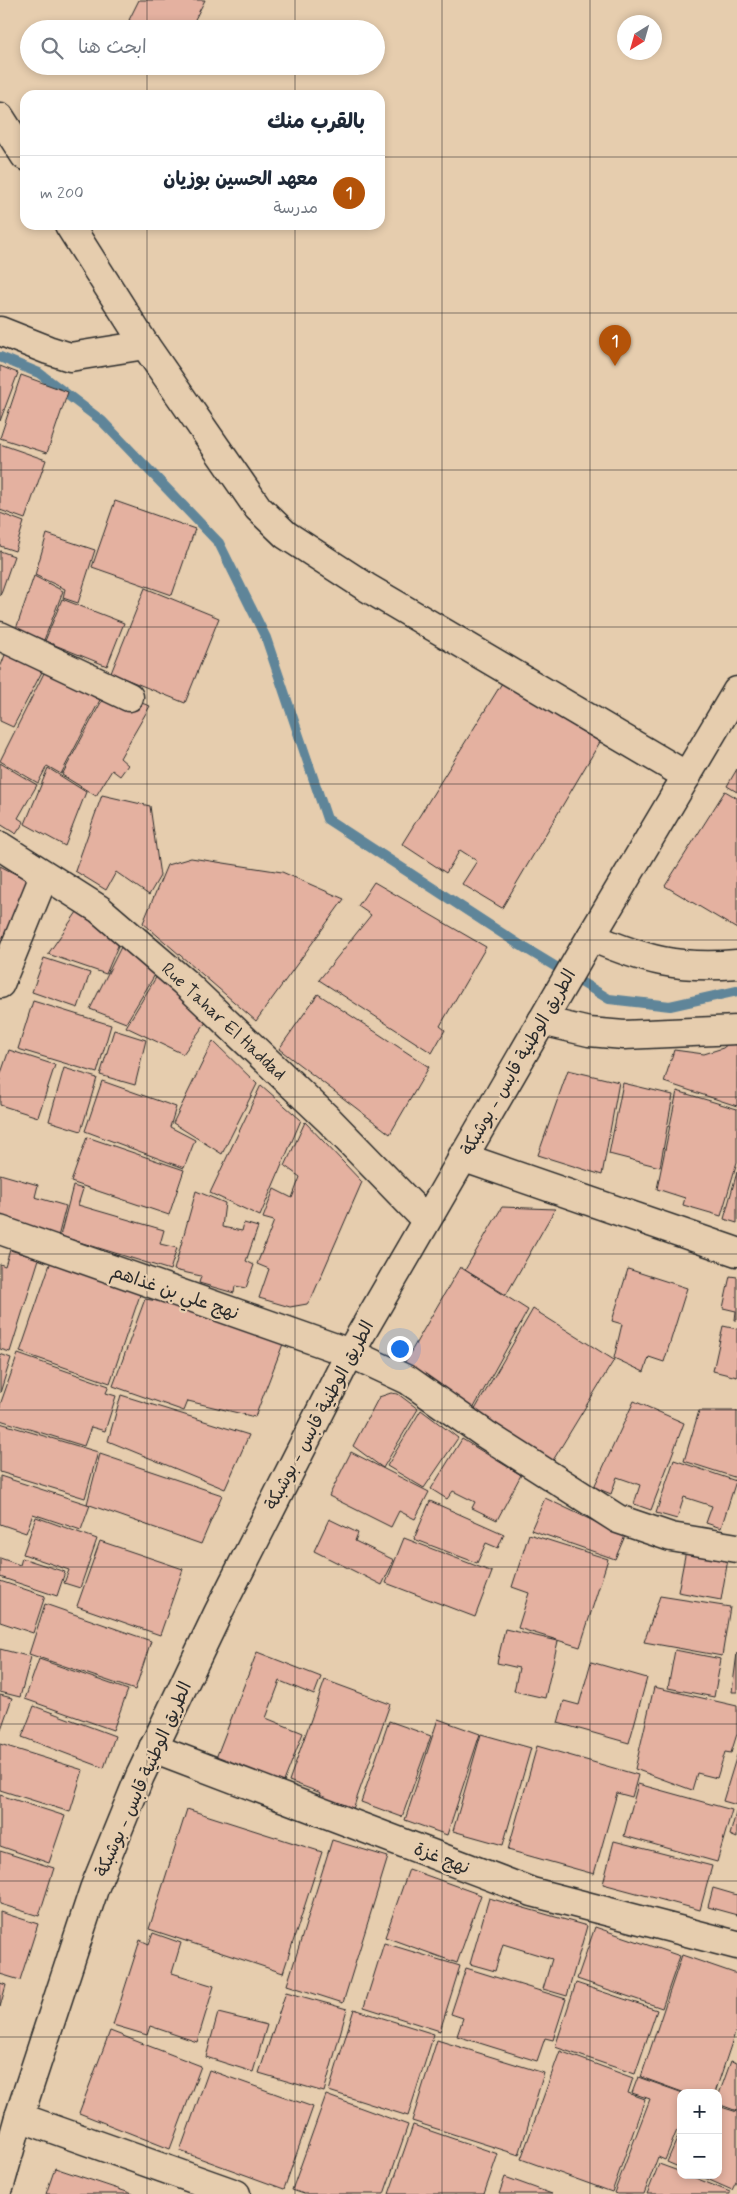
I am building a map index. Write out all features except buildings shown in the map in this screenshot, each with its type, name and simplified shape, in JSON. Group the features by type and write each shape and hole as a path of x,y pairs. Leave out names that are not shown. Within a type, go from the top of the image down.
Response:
{"street":[{"path":"0,117 20,148"},
{"path":"72,230 144,345 258,508 286,535 366,587 687,776"},
{"path":"0,331 70,357 144,345"},
{"path":"0,636 129,697"},
{"name":"الطريق الوطنية قابس - بوشبكة","path":"0,2185 3,2157 19,2117 94,1889 153,1748 270,1508 350,1353 462,1157 737,691"},
{"name":"Rue Tahar El Haddad","path":"0,846 44,876 99,909 184,982 329,1120 426,1220"},
{"path":"0,984 44,876"},
{"path":"586,945 658,962 715,966 737,964"},
{"path":"542,1021 589,1032 624,1035 737,1030"},
{"path":"462,1157 737,1252"},
{"name":"نهج علي بن غذاهم","path":"0,1230 350,1353 408,1380 485,1434 618,1519 671,1537 737,1548"},
{"name":"نهج غزة","path":"153,1748 532,1892 737,1945"},
{"path":"19,2117 236,2194"}],"waterway":[{"path":"0,357 39,373 102,421 219,543 266,638 327,819 520,945 609,999 670,1006 737,991"}],"place":[{"name":"معهد الحسين بوزيان","path":"615,366"}]}
